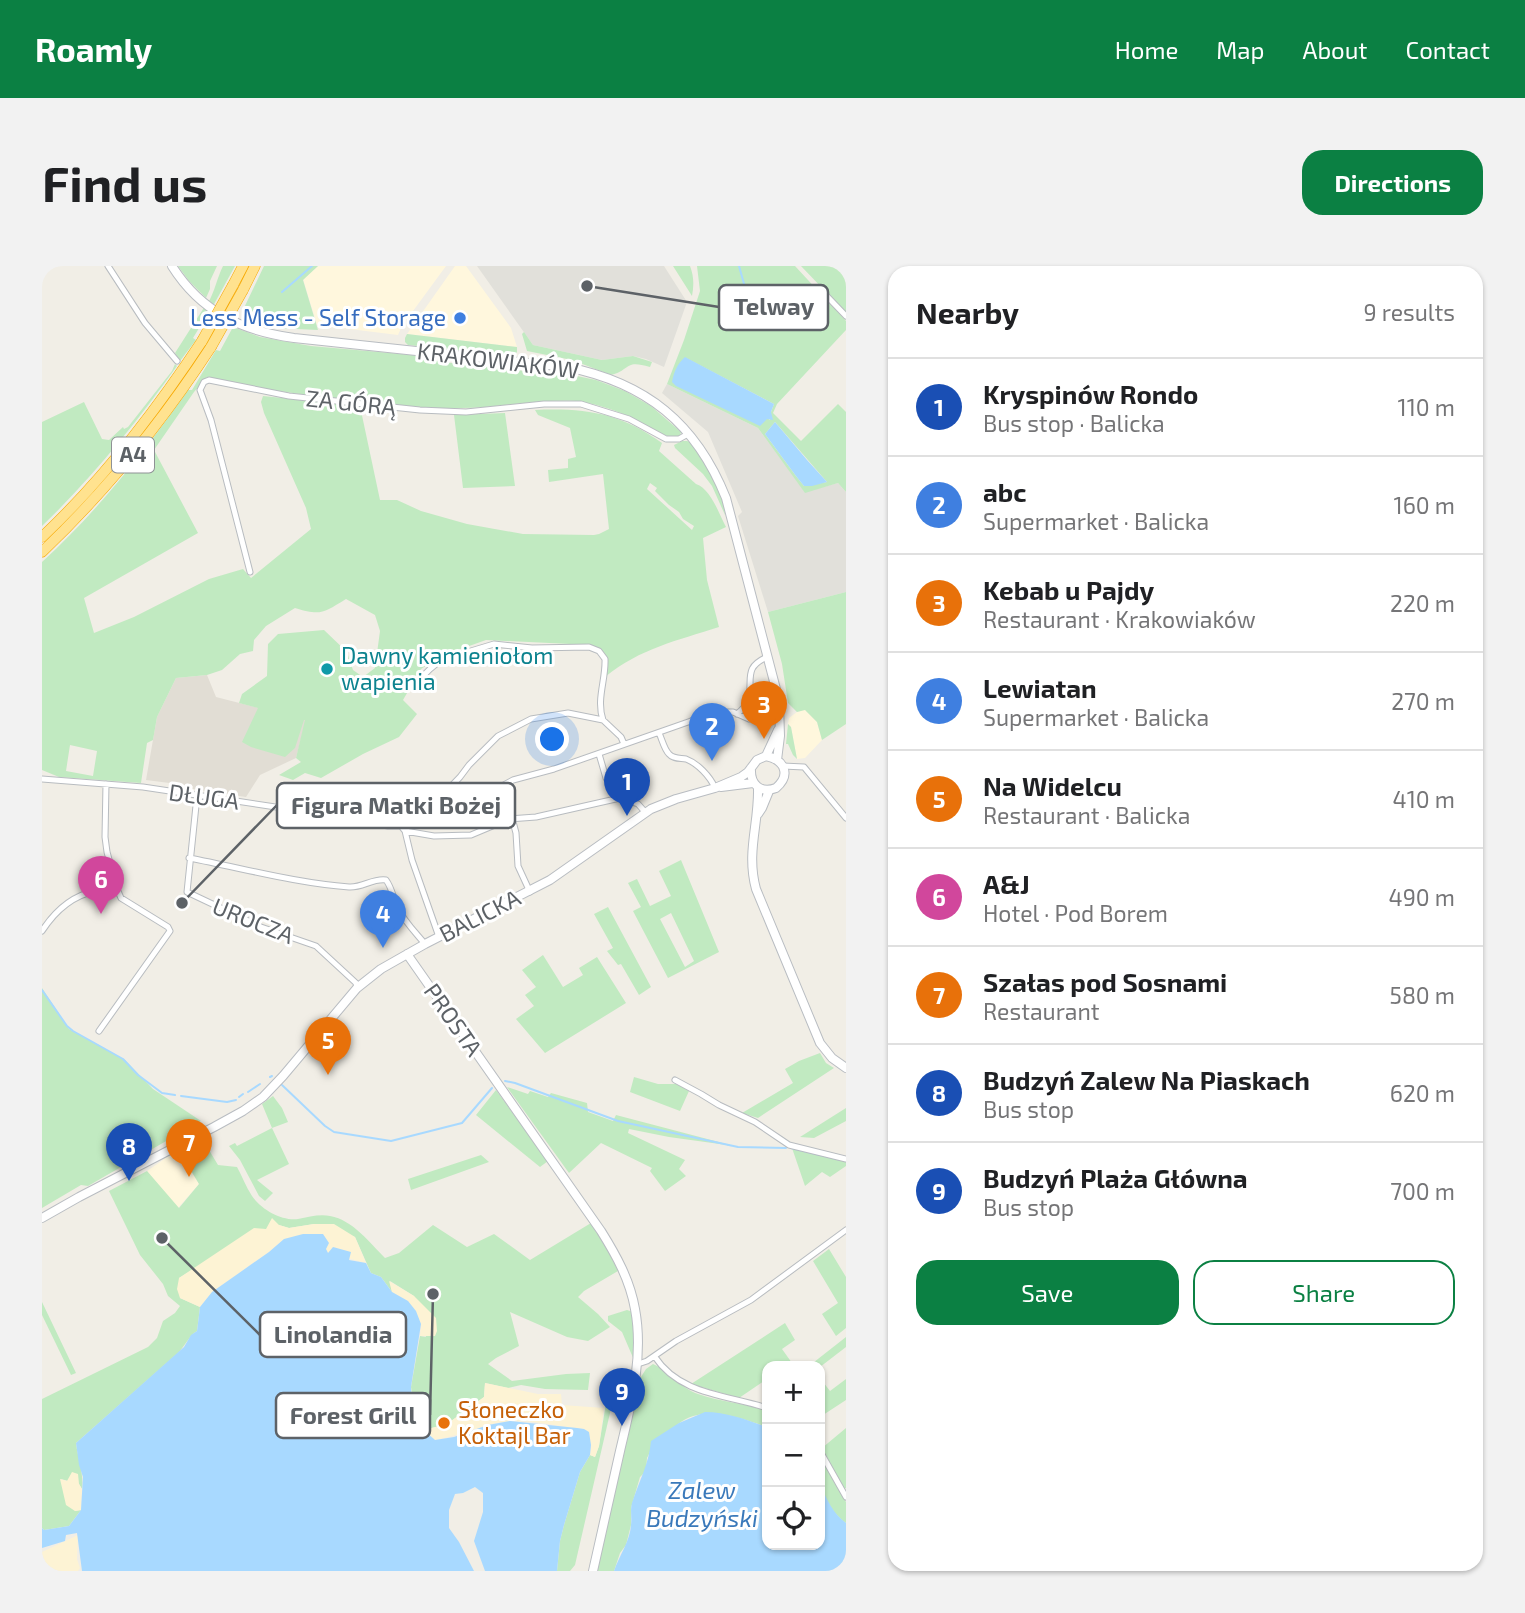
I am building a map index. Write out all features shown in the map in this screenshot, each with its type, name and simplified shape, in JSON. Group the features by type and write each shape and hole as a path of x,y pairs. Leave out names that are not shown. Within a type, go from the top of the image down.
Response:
{"highway":[{"name":"A4","path":"238,288 243,266"},
{"name":"A4","path":"42,552 84,512 131,458 174,402 238,288 255,266"},
{"name":"A4","path":"42,537 123,451 207,344"}],"main road":[{"name":"KRAKOWIAKÓW","path":"172,266 189,289 205,304 223,317 248,328 294,338 555,365 603,376 659,406 689,433 708,460 726,498 777,693 780,763"},
{"name":"KRAKOWIAKÓW","path":"766,756 779,725"},
{"path":"758,814 769,791 778,787 784,778 780,763 766,756 757,760 751,768 751,779 756,785 769,791"},
{"name":"BALICKA","path":"42,1217 243,1111 263,1097 358,988 382,968 530,891 568,868 646,813 676,799 715,788 745,775 751,768"},
{"path":"756,785 758,814 751,853 751,871 756,889 820,1043 832,1058 846,1068"},
{"name":"BALICKA","path":"715,788 756,785"},
{"name":"PROSTA","path":"407,954 597,1224 617,1257 635,1306 638,1364 593,1571"}],"street":[{"path":"108,266 145,323 177,361"},
{"path":"821,290 846,316"},
{"name":"ZA GÓRĄ","path":"250,572 215,435 200,390 204,382 209,380 289,396 420,410 466,412 544,404 581,404 629,419 666,439 679,439 689,433"},
{"path":"421,678 441,660 494,644 531,648 589,647 599,651 605,659 600,702 603,720 621,737 624,744"},
{"path":"737,714 748,702 750,674 755,664 768,657"},
{"path":"439,937 403,829 407,820 417,817 454,816 513,780 554,769 691,721 728,712 749,719 780,714"},
{"path":"417,817 436,803 498,736 526,721 568,713 603,720"},
{"path":"659,733 668,754 694,763 715,788"},
{"path":"598,754 606,778 620,799 638,804 646,813"},
{"path":"780,763 805,768 846,818"},
{"path":"784,778 796,767"},
{"path":"42,773 54,779"},
{"name":"DŁUGA","path":"42,779 143,787 322,814 435,836 471,835 512,818 536,817 620,799"},
{"path":"99,1031 170,931 121,898 117,890 104,837 106,784"},
{"name":"UROCZA","path":"197,796 187,892 261,927 316,946 356,983 358,988"},
{"path":"512,818 516,832 518,866 530,891"},
{"path":"189,858 339,886 354,887 378,879 386,880 408,925 425,944"},
{"path":"42,931 62,905 96,891 117,890"},
{"path":"675,1080 755,1122 789,1145 846,1159"},
{"path":"638,1364 751,1300 846,1230"},
{"path":"654,1357 684,1384 762,1407"},
{"path":"825,1460 846,1497"}],"shaded area":[{"path":"318,266 446,266 398,335 317,325 303,279"},
{"path":"455,266 466,266 511,328 517,347 407,334"},
{"path":"477,266 664,266 687,302 664,367 633,356 602,360 533,345"},
{"path":"667,384 758,428 805,492 838,483 846,492 846,592 768,612 738,516 742,512 708,432 662,393"},
{"path":"207,675 216,697 306,720 296,758 260,775 246,797 146,780 157,717 176,678"},
{"path":"805,709 817,722 822,740 805,758 797,759 791,727 788,724 789,718"},
{"path":"176,1151 179,1154 184,1151 188,1156 184,1160 199,1184 178,1208 147,1171"}],"green space":[{"path":"178,266 217,266 206,298 189,281"},
{"path":"223,266 235,266 213,306 208,303"},
{"path":"264,266 318,266 303,280 318,330 275,328 243,310"},
{"path":"673,266 690,266 692,296"},
{"path":"697,266 795,266 846,321 846,330 777,404 773,413 801,441 838,404 846,412 846,492 838,483 805,493 758,428 667,384 700,291","holes":["686,358 774,404 770,420","775,422 827,482 804,486 765,434"]},
{"path":"801,266 846,266 846,313"},
{"path":"205,306 210,310 193,338 196,340 180,361 175,353"},
{"path":"233,327 260,337 311,346 413,355 442,362 525,371 553,371 596,380 625,391 651,406 681,432 680,436 667,436 616,411 576,401 474,408 420,407 280,391 207,377 154,450 198,533 84,598 94,633 134,617 209,579 243,569 251,578 311,529 306,508 264,413 261,402 263,396 360,406 380,500 397,500 421,511 467,524 523,534 594,535 609,529 603,474 549,482 548,470 568,468 568,459 576,457 570,428 538,415 535,410 602,414 632,425 662,443 659,451 706,491 726,527 703,538 707,580 719,627 646,652 605,677 607,658 591,645 486,640 441,656 421,669 403,700 417,714 399,737 321,778 305,773 293,780 279,775 301,762 296,758 305,720 295,748 285,757 242,742 258,708 239,703 242,694 267,676 268,644 278,634 324,630 347,652 353,670 363,677 375,668 380,631 375,615 346,599 322,612 295,608 266,626 254,640 253,651 240,654 222,670 207,675 176,678 157,717 153,740 147,743 141,783 59,777 42,770 42,562 63,543 120,480 188,390 192,390 216,350 220,351","holes":["650,483 683,519 694,526 692,530 647,489","70,745 97,751 93,776 66,771"]},
{"path":"524,332 533,345 602,360 633,356 652,362 650,367 636,364 611,375 572,360 527,351 522,334"},
{"path":"407,334 517,347 517,352 513,356 408,345 405,342"},
{"path":"175,364 177,366 113,449 42,526 42,422 84,402 102,439 109,440 123,427 128,427"},
{"path":"505,413 515,486 463,488 454,415"},
{"path":"682,441 690,442 702,458 721,496 725,515 712,486 675,448 674,445"},
{"path":"846,592 846,724 822,740 817,722 805,710 797,712 788,703 782,664 768,612"},
{"path":"788,724 791,727 797,759 786,744"},
{"path":"681,860 719,952 668,978 633,911 641,907 628,883 637,879 650,906 671,896 659,871","holes":["671,913 694,961 685,967 660,919"]},
{"path":"608,907 651,987 639,995 621,964 618,965 607,951 613,948 594,914"},
{"path":"543,955 563,987 583,975 579,968 597,957 626,1003 545,1053 516,1019 534,1006 525,995 536,987 522,970"},
{"path":"42,988 69,1029 125,1060 153,1089 201,1121 88,1186 81,1185 42,1208"},
{"path":"820,1053 826,1063 834,1068 758,1118 742,1113 793,1083 785,1069"},
{"path":"634,1077 658,1084 676,1084 689,1091 680,1111 630,1092"},
{"path":"507,1087 548,1097 551,1093 587,1103 588,1112 613,1121 616,1115 734,1146 629,1129 628,1133 685,1160 679,1169 686,1176 665,1191 650,1171 652,1168 601,1143 569,1173"},
{"path":"496,1090 548,1161 540,1167 476,1115"},
{"path":"273,1096 288,1122 272,1128 262,1104"},
{"path":"846,1108 846,1121 814,1138 800,1137"},
{"path":"272,1128 289,1164 257,1180 273,1193 265,1201 259,1196 240,1160 229,1146 235,1143 237,1146"},
{"path":"206,1145 218,1165 237,1167 252,1196 266,1210 292,1219 322,1215 338,1218 360,1233 385,1258 399,1253 433,1225 467,1247 494,1234 530,1260 591,1223 603,1239 618,1271 578,1297 610,1327 588,1341 567,1337 510,1312 519,1346 488,1364 512,1381 590,1373 588,1390 545,1389 521,1385 508,1388 485,1383 484,1397 447,1424 424,1430 417,1424 411,1387 420,1336 426,1337 414,1296 390,1281 392,1292 381,1277 371,1273 355,1237 314,1224 289,1228 279,1225 179,1278 180,1298 200,1307 197,1331 178,1353 76,1443 82,1472 82,1489 79,1484 61,1479 75,1511 81,1510 69,1526 44,1530 42,1399 148,1347 157,1338 163,1321 180,1306 168,1296 163,1284 140,1255 109,1191 147,1171 179,1208 199,1184 184,1159"},
{"path":"792,1148 846,1161 846,1166 830,1177 822,1172 805,1186"},
{"path":"481,1155 489,1162 411,1190 408,1179"},
{"path":"829,1249 846,1277 846,1328 836,1336 822,1314 838,1303 813,1261"},
{"path":"42,1302 76,1373 71,1375 42,1315"},
{"path":"627,1310 633,1312 636,1331 634,1360 622,1332 608,1321 608,1316"},
{"path":"785,1323 795,1340 782,1349 791,1361 762,1361 762,1382 739,1398 691,1384"},
{"path":"846,1337 846,1347 825,1363 825,1361 815,1361"},
{"path":"653,1364 698,1394 762,1410 762,1426 722,1414 699,1415 687,1418 677,1425 647,1458 646,1471 640,1477 631,1508 631,1525 626,1545 614,1571 596,1571 641,1377"},
{"path":"846,1379 846,1400 825,1414 825,1384 830,1391"},
{"path":"607,1397 613,1400 575,1565 570,1571 557,1571 564,1525 580,1472 590,1455 595,1457 599,1446"},
{"path":"846,1428 844,1489 825,1454 825,1446"},
{"path":"825,1466 846,1502 846,1523 827,1502"}],"sand":[{"path":"272,1218 279,1225 289,1228 334,1224 355,1237 366,1263 328,1253 326,1249 284,1239 212,1292 200,1307 180,1298 177,1289 179,1278 254,1228 266,1229"},
{"path":"389,1281 414,1296 436,1318 435,1336 420,1336 421,1324 408,1301 392,1292"},
{"path":"485,1383 538,1394 561,1394 562,1405 604,1408 595,1457 590,1455 591,1445 584,1429 511,1421 435,1440 424,1430 447,1424 484,1397"},
{"path":"72,1472 78,1474 82,1489 81,1510 75,1511 66,1505 60,1479 67,1481"},
{"path":"78,1535 78,1571 42,1571 42,1552"}],"water":[{"path":"685,357 774,404 771,412 773,420 767,419 760,426 676,386 672,382 674,375"},
{"path":"775,422 827,482 804,486 765,434"},
{"path":"303,1234 323,1234 329,1243 326,1249 328,1253 333,1247 351,1252 349,1260 366,1263 371,1273 381,1277 392,1292 408,1301 416,1311 421,1324 411,1387 412,1402 417,1424 435,1440 510,1421 577,1428 589,1432 590,1455 580,1472 564,1525 557,1571 485,1571 474,1541 483,1512 483,1493 475,1487 455,1494 449,1510 449,1528 474,1571 82,1571 77,1533 66,1535 65,1541 42,1548 42,1528 44,1530 69,1526 81,1510 83,1477 76,1443 184,1347 191,1335 197,1331 200,1307 212,1292 284,1239"},
{"name":"Zalew Budzyński","path":"705,1412 713,1412 762,1425 762,1550 825,1550 825,1495 834,1511 846,1523 846,1571 614,1571 629,1537 632,1503 646,1465 651,1441 679,1423"}],"waterway":[{"path":"282,292 312,266"},
{"path":"739,266 746,291"},
{"path":"42,990 73,1031 123,1059 138,1075 162,1093 175,1095"},
{"path":"505,1081 618,1121 738,1147 786,1148"},
{"path":"248,1092 260,1084"},
{"path":"282,1085 334,1132 391,1141 462,1123 492,1088"},
{"path":"239,1097 243,1094"},
{"path":"181,1096 227,1102 236,1100"},
{"path":"791,1148 841,1160"}],"place":[{"name":"Telway","path":"587,286"},
{"name":"Less Mess - Self Storage","path":"460,318"},
{"name":"Dawny kamieniołom wapienia","path":"327,669"},
{"name":"Kebab u Pajdy","path":"764,739"},
{"name":"abc","path":"712,761"},
{"name":"Kryspinów Rondo","path":"627,816"},
{"name":"Figura Matki Bożej","path":"182,903"},
{"name":"A&J","path":"101,914"},
{"name":"Lewiatan","path":"383,948"},
{"name":"Na Widelcu","path":"328,1075"},
{"name":"Szałas pod Sosnami","path":"189,1177"},
{"name":"Budzyń Zalew Na Piaskach","path":"129,1181"},
{"name":"Linolandia","path":"162,1238"},
{"name":"Forest Grill","path":"433,1294"},
{"name":"Słoneczko Koktajl Bar","path":"444,1423"},
{"name":"Budzyń Plaża Główna","path":"622,1426"}]}
